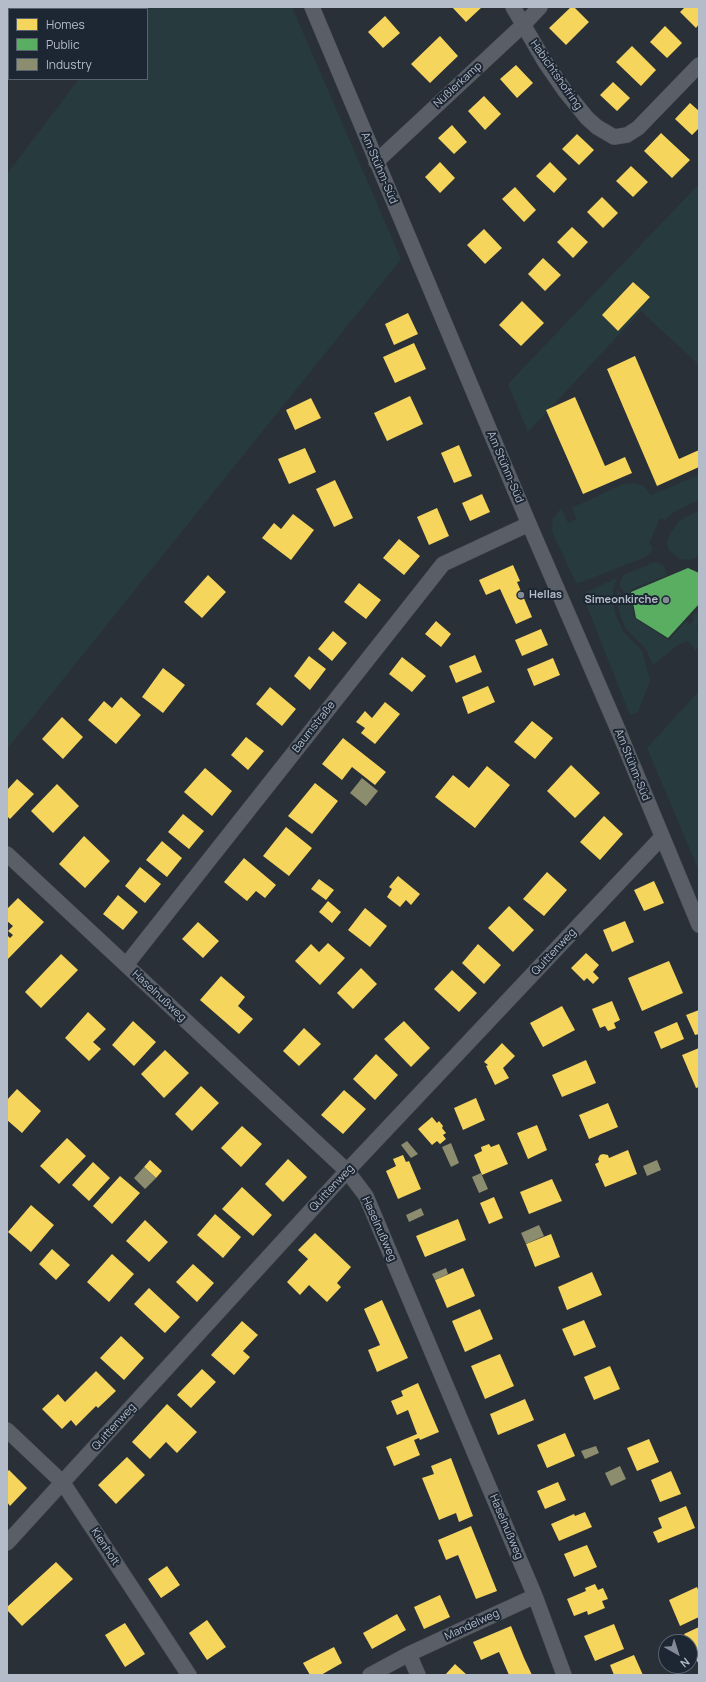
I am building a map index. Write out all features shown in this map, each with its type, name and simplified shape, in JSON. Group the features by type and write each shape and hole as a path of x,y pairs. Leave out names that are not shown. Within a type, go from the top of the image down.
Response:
{"street":[{"name":"Am Stühm-Süd","path":"312,7 376,162 529,524 616,725 699,925"},
{"name":"Habichtshofring","path":"513,7 522,25 545,62 578,107 597,127 614,136 627,135 638,128 699,65"},
{"name":"Nüßlerkamp","path":"376,162 540,7"},
{"name":"Baumstraße","path":"126,965 443,564 529,524"},
{"name":"Quittenweg","path":"7,1543 347,1171 662,837"},
{"name":"Haselnußweg","path":"7,854 347,1171 366,1196 535,1596 564,1675"},
{"name":"Kienholt","path":"7,1430 63,1483 189,1675"},
{"name":"Mandelweg","path":"370,1675 409,1654 535,1596"},
{"path":"409,1654 418,1675"}],"green space":[{"path":"292,7 401,259 7,749 7,174 78,80 148,80 148,8 133,8"},
{"path":"699,184 699,365 641,311 528,432 508,384"},
{"path":"699,475 699,500 674,512 665,520 660,518 649,544 652,546 652,551 645,557 576,583 552,531 553,519 561,508 568,523 577,519 572,508 623,484 634,483 644,486 651,495"},
{"path":"699,510 699,553 696,558 689,560 680,559 669,550 667,543 670,534 679,521"},
{"path":"655,562 664,566 667,575 630,590 630,593 625,594 619,585 623,575"},
{"path":"617,578 613,589 613,601 616,616 623,631 642,651 650,680 638,712 630,715 586,604 590,602 586,592"},
{"path":"617,589 624,597 631,597 634,618 669,640 686,621 690,624 694,619 691,616 696,612 699,614 697,626 699,646 695,651 692,645 687,641 678,645 653,665 646,649 626,629 620,615 617,601"},
{"path":"699,691 699,871 647,748"}],"building: Homes":[{"path":"98,7 122,7 121,8"},
{"path":"452,7 482,7 466,22"},
{"path":"571,7 574,7 589,22 566,45 549,28"},
{"path":"685,7 699,7 699,24 696,28 680,12"},
{"path":"385,16 400,33 383,48 368,32"},
{"path":"665,26 682,43 667,58 650,42"},
{"path":"440,36 458,56 430,83 411,64"},
{"path":"632,46 656,70 641,86 616,62"},
{"path":"516,65 533,83 517,98 500,79"},
{"path":"613,82 630,98 617,111 600,95"},
{"path":"484,96 501,114 485,130 468,111"},
{"path":"690,103 699,111 699,128 692,135 675,119"},
{"path":"452,125 467,142 454,154 438,138"},
{"path":"661,133 690,160 672,178 644,151"},
{"path":"577,134 594,150 579,165 562,149"},
{"path":"440,162 455,178 440,193 425,177"},
{"path":"550,162 567,179 554,193 536,176"},
{"path":"631,166 648,182 633,197 616,181"},
{"path":"515,187 536,210 524,222 502,199"},
{"path":"602,197 618,213 603,228 587,212"},
{"path":"572,227 588,242 573,258 557,242"},
{"path":"484,229 502,248 485,264 467,245"},
{"path":"543,258 561,275 545,291 528,274"},
{"path":"633,282 650,297 618,331 602,315"},
{"path":"522,301 544,323 521,346 499,325"},
{"path":"408,313 418,334 394,345 385,324"},
{"path":"414,343 426,369 395,383 383,357"},
{"path":"635,356 679,459 699,450 699,467 657,486 607,369"},
{"path":"410,396 423,424 387,441 374,413"},
{"path":"575,397 605,466 625,457 632,473 583,494 546,410"},
{"path":"311,398 321,418 295,430 286,410"},
{"path":"459,445 472,476 454,483 441,453"},
{"path":"305,448 316,472 289,484 278,459"},
{"path":"335,480 353,518 334,527 316,489"},
{"path":"482,494 490,512 470,521 462,503"},
{"path":"437,508 449,536 429,545 417,517"},
{"path":"293,514 314,530 291,560 262,538 274,523 281,529"},
{"path":"399,539 420,556 404,575 383,558"},
{"path":"513,565 520,581 517,582 532,617 516,624 500,589 486,595 479,580"},
{"path":"208,575 226,592 202,618 184,602"},
{"path":"359,583 381,600 366,619 344,602"},
{"path":"436,621 451,634 441,647 425,634"},
{"path":"541,629 548,645 522,656 515,640"},
{"path":"333,631 347,643 332,661 318,649"},
{"path":"475,655 482,672 456,683 449,666"},
{"path":"309,656 326,669 310,690 294,676"},
{"path":"402,657 426,676 412,692 389,674"},
{"path":"553,658 560,675 534,686 527,669"},
{"path":"163,668 185,685 163,713 142,697"},
{"path":"488,686 495,702 468,714 462,697"},
{"path":"270,687 296,709 282,726 256,704"},
{"path":"121,697 141,715 116,744 88,720 104,701 112,708"},
{"path":"385,702 400,714 375,744 361,733 365,728 356,722 365,711 372,718"},
{"path":"62,717 83,737 63,759 42,739"},
{"path":"532,721 553,738 535,759 514,742"},
{"path":"246,737 264,751 248,770 231,755"},
{"path":"343,738 386,772 375,785 352,767 342,780 322,764"},
{"path":"571,765 600,793 575,818 547,791"},
{"path":"487,766 510,785 475,828 435,797 453,775 469,788"},
{"path":"205,768 232,791 212,816 184,792"},
{"path":"17,779 34,794 10,819 7,816 7,790"},
{"path":"315,783 338,801 312,834 288,816"},
{"path":"57,784 79,806 53,833 31,811"},
{"path":"183,814 204,831 189,849 168,832"},
{"path":"604,816 623,834 600,860 580,842"},
{"path":"286,827 312,848 289,876 263,856"},
{"path":"84,836 110,861 85,888 59,864"},
{"path":"162,841 182,858 167,877 146,860"},
{"path":"244,858 276,885 265,898 256,891 247,901 224,882"},
{"path":"140,867 161,884 145,903 125,886"},
{"path":"547,872 567,890 544,916 523,899"},
{"path":"398,876 420,894 411,905 406,900 400,907 387,897 392,889 389,887"},
{"path":"319,879 334,890 326,900 311,889"},
{"path":"654,881 664,903 644,911 634,890"},
{"path":"118,895 138,912 123,930 103,914"},
{"path":"18,898 44,922 7,960 7,935 10,938 13,935 8,931 13,926 7,921 7,909"},
{"path":"328,901 341,912 332,923 319,912"},
{"path":"509,906 534,930 513,952 488,928"},
{"path":"365,908 387,926 370,947 348,930"},
{"path":"625,921 634,942 612,952 603,930"},
{"path":"198,922 219,941 203,958 182,939"},
{"path":"328,943 345,958 320,985 295,961 311,944 319,952"},
{"path":"478,944 501,965 484,984 462,963"},
{"path":"586,953 599,965 593,972 599,978 593,984 587,978 584,981 571,968"},
{"path":"61,954 78,970 41,1008 25,992"},
{"path":"669,961 683,993 642,1011 628,978"},
{"path":"361,968 377,984 353,1009 337,993"},
{"path":"452,970 477,993 459,1012 434,989"},
{"path":"221,976 245,997 238,1006 253,1019 239,1034 200,1000"},
{"path":"612,1001 620,1020 614,1023 616,1028 608,1031 605,1026 600,1028 592,1009"},
{"path":"562,1006 575,1030 543,1047 530,1023"},
{"path":"699,1010 699,1034 695,1035 686,1015"},
{"path":"88,1012 106,1029 93,1042 101,1049 89,1061 65,1038"},
{"path":"133,1021 156,1042 134,1066 112,1045"},
{"path":"404,1021 430,1048 411,1067 384,1039"},
{"path":"677,1022 684,1039 661,1049 654,1032"},
{"path":"304,1028 321,1044 299,1066 283,1051"},
{"path":"502,1043 515,1056 503,1068 509,1078 495,1085 486,1066 488,1065 484,1062"},
{"path":"699,1048 699,1087 696,1088 682,1055"},
{"path":"165,1050 189,1073 164,1098 141,1074"},
{"path":"376,1054 398,1075 375,1100 353,1079"},
{"path":"586,1060 596,1083 562,1097 552,1075"},
{"path":"201,1086 219,1103 192,1131 175,1114"},
{"path":"17,1089 41,1111 22,1133 7,1120 7,1100"},
{"path":"344,1090 366,1109 343,1134 321,1115"},
{"path":"476,1098 485,1120 463,1130 454,1108"},
{"path":"608,1103 618,1127 589,1139 579,1115"},
{"path":"432,1117 437,1123 439,1121 446,1133 443,1135 446,1139 440,1144 437,1141 432,1145 418,1129"},
{"path":"537,1125 547,1150 528,1159 517,1133"},
{"path":"242,1126 262,1144 241,1167 221,1148"},
{"path":"67,1138 86,1156 59,1184 40,1166"},
{"path":"489,1144 491,1147 499,1144 508,1164 482,1175 474,1155 482,1151 481,1147"},
{"path":"628,1150 637,1174 605,1187 595,1164 599,1162 598,1159 600,1155 608,1155 609,1158"},
{"path":"403,1155 406,1162 409,1161 421,1189 398,1199 386,1171 396,1166 393,1159"},
{"path":"288,1159 307,1177 283,1202 265,1184"},
{"path":"150,1160 162,1171 156,1178 144,1167"},
{"path":"93,1162 110,1178 89,1201 72,1185"},
{"path":"120,1176 140,1193 112,1224 93,1206"},
{"path":"552,1179 562,1201 529,1214 520,1192"},
{"path":"242,1187 272,1215 253,1236 222,1209"},
{"path":"494,1197 503,1218 489,1224 480,1203"},
{"path":"31,1205 54,1225 31,1252 8,1232"},
{"path":"215,1214 241,1237 223,1258 197,1235"},
{"path":"458,1219 466,1240 425,1257 416,1236"},
{"path":"145,1220 168,1242 149,1262 126,1241"},
{"path":"315,1233 351,1267 337,1283 341,1287 327,1302 309,1285 300,1295 287,1282 308,1259 298,1250"},
{"path":"551,1234 560,1257 535,1267 526,1244"},
{"path":"52,1249 70,1265 56,1280 39,1264"},
{"path":"112,1254 134,1274 109,1302 87,1282"},
{"path":"193,1264 214,1283 197,1302 176,1282"},
{"path":"463,1268 475,1296 447,1308 435,1280"},
{"path":"592,1272 602,1295 567,1310 558,1287"},
{"path":"149,1288 180,1317 165,1333 134,1304"},
{"path":"382,1300 408,1358 377,1372 368,1350 380,1345 364,1309"},
{"path":"480,1309 493,1339 465,1352 452,1321"},
{"path":"584,1320 596,1347 574,1356 562,1329"},
{"path":"242,1321 258,1335 243,1351 250,1357 234,1375 211,1355"},
{"path":"121,1336 144,1358 124,1380 100,1358"},
{"path":"500,1354 514,1386 485,1399 471,1366"},
{"path":"610,1366 620,1389 594,1400 584,1377"},
{"path":"202,1369 216,1382 191,1408 177,1395"},
{"path":"96,1371 116,1391 98,1408 96,1406 76,1426 71,1420 62,1429 42,1409 58,1394 65,1402"},
{"path":"418,1383 439,1432 420,1440 419,1438 414,1440 420,1455 394,1466 386,1447 417,1434 408,1410 397,1415 391,1401 403,1396 401,1391"},
{"path":"525,1399 534,1420 498,1435 490,1414"},
{"path":"167,1404 197,1432 177,1453 166,1442 150,1459 132,1442"},
{"path":"565,1433 575,1456 547,1468 537,1445"},
{"path":"649,1439 659,1462 637,1471 627,1448"},
{"path":"127,1457 145,1475 116,1504 98,1485"},
{"path":"451,1458 473,1516 459,1522 456,1513 439,1520 422,1478 434,1474 431,1466"},
{"path":"9,1470 27,1488 10,1506 7,1502 7,1472"},
{"path":"671,1471 681,1494 660,1502 651,1480"},
{"path":"558,1482 566,1500 545,1509 537,1491"},
{"path":"686,1506 695,1528 658,1543 653,1532 662,1528 658,1518"},
{"path":"585,1512 592,1527 559,1541 551,1524 574,1514 575,1516"},
{"path":"471,1526 497,1591 476,1599 458,1555 446,1560 438,1540"},
{"path":"587,1545 597,1567 574,1577 564,1554"},
{"path":"56,1562 73,1579 22,1626 7,1610 7,1607"},
{"path":"167,1566 180,1585 161,1598 148,1579"},
{"path":"595,1584 598,1590 603,1588 608,1599 602,1601 605,1608 588,1615 587,1611 574,1616 567,1599 586,1591 585,1588"},
{"path":"697,1587 699,1592 699,1617 680,1626 669,1600"},
{"path":"440,1595 450,1617 424,1629 414,1607"},
{"path":"397,1614 406,1630 372,1649 363,1633"},
{"path":"207,1620 226,1647 207,1660 189,1633"},
{"path":"125,1623 145,1654 125,1667 105,1635"},
{"path":"614,1624 624,1649 595,1661 584,1636"},
{"path":"511,1626 532,1675 509,1675 499,1652 481,1660 473,1642"},
{"path":"699,1627 699,1665 698,1634 684,1634"},
{"path":"334,1647 342,1663 321,1675 310,1675 303,1663"},
{"path":"634,1655 643,1675 614,1675 610,1665"},
{"path":"455,1664 467,1675 445,1675"}],"building: Public":[{"name":"Simeonkirche","path":"688,568 699,573 699,604 668,638 636,618 631,592"}],"building: Industry":[{"path":"362,778 378,791 366,806 350,793"},
{"path":"407,1141 418,1154 411,1158 401,1145"},
{"path":"451,1143 459,1163 451,1167 442,1147"},
{"path":"657,1160 661,1170 647,1176 643,1166"},
{"path":"144,1167 156,1178 145,1189 134,1178"},
{"path":"481,1173 488,1189 479,1193 472,1177"},
{"path":"421,1208 424,1215 409,1222 406,1215"},
{"path":"539,1225 544,1236 526,1244 521,1233"},
{"path":"446,1268 448,1274 435,1280 432,1274"},
{"path":"596,1446 599,1453 585,1459 581,1451"},
{"path":"620,1466 626,1479 611,1486 605,1473"}],"place":[{"name":"Hellas","path":"521,595"},
{"name":"Simeonkirche","path":"666,600"}]}
